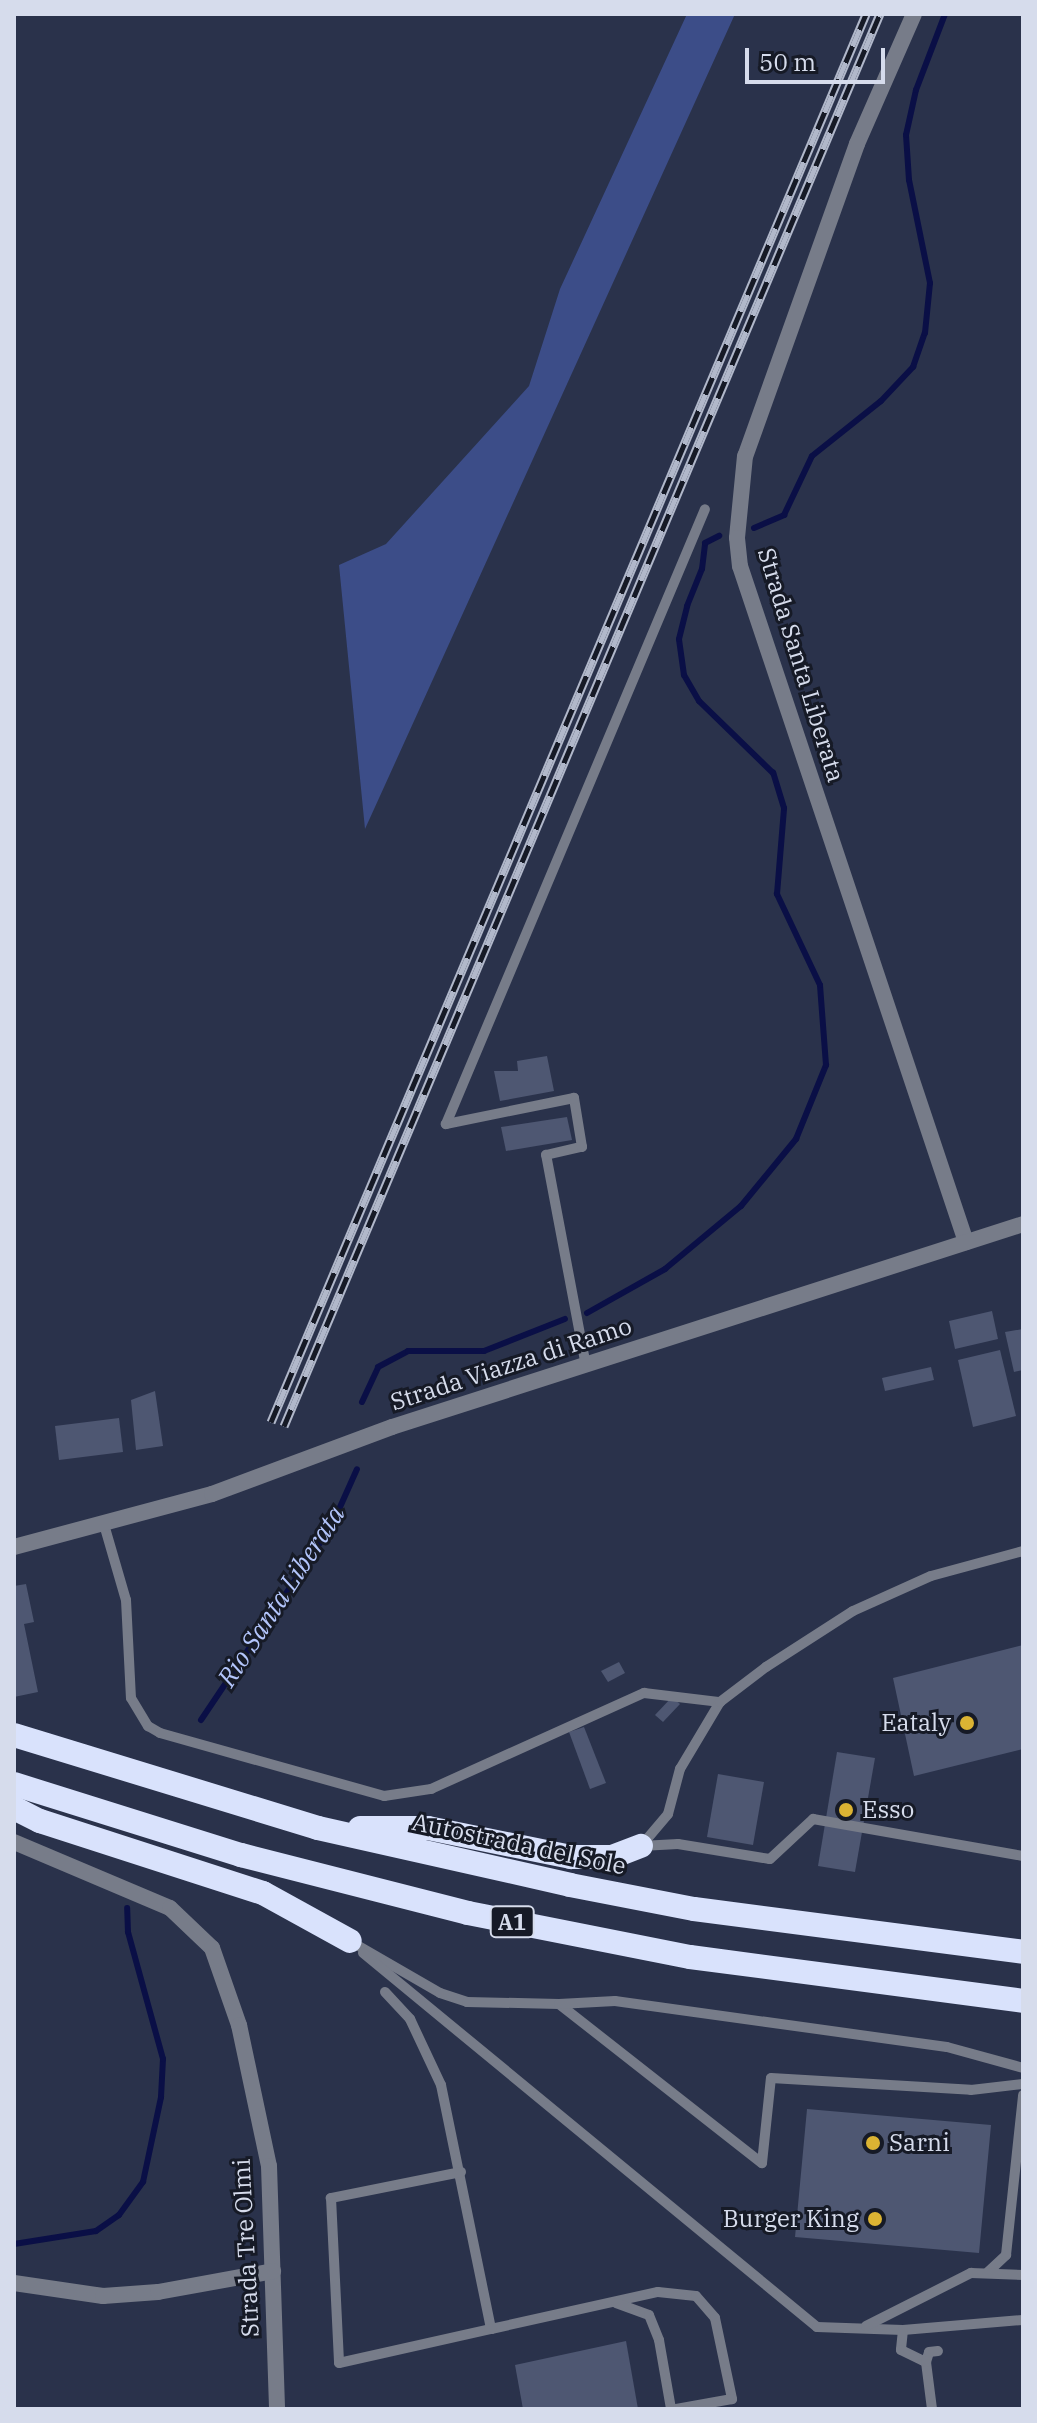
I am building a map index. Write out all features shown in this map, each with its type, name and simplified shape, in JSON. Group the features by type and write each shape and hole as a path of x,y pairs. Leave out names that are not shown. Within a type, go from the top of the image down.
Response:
{"highway":[{"name":"Autostrada del Sole","path":"14,1735 318,1828 694,1909 1023,1952"},
{"name":"A1","path":"14,1784 241,1855 468,1913 690,1957 1023,2001"},
{"path":"14,1808 40,1821 263,1893 350,1941"},
{"path":"318,1828 428,1828 571,1857 612,1857 641,1846"}],"street":[{"name":"Strada Santa Liberata","path":"914,14 857,144 745,456 737,538 740,566 966,1242"},
{"name":"Strada Viazza di Ramo","path":"14,1547 212,1494 392,1427 1023,1224"},
{"name":"Strada Tre Olmi","path":"14,1842 170,1908 212,1948 239,2025 269,2166 277,2409"},
{"path":"14,2283 103,2296 158,2292 273,2271"}],"lane":[{"path":"586,1366 546,1155 582,1147 574,1098 446,1124 705,509"},
{"path":"103,1521 126,1600 131,1698 148,1726 160,1733 384,1796 431,1789 644,1693 720,1702"},
{"path":"641,1846 668,1814 680,1769 720,1702 853,1611 931,1576 1023,1551"},
{"path":"641,1846 678,1844 770,1859 813,1819 1023,1856"},
{"path":"350,1941 440,1993 467,2002 559,2004 615,2001 947,2047 1023,2068"},
{"path":"350,1941 410,1996 817,2327 903,2330 1023,2320"},
{"path":"385,1992 410,2019 441,2085 491,2329"},
{"path":"559,2004 762,2163 771,2078 971,2090 1023,2084"},
{"path":"988,2272 1006,2255 1023,2095"},
{"path":"461,2172 331,2198 339,2363 658,2292 696,2296 715,2318 733,2404 673,2409 659,2340 649,2315 616,2303"},
{"path":"1009,2230 1023,2231"},
{"path":"865,2327 958,2278 988,2272 1023,2275"},
{"path":"903,2330 901,2350 926,2362"},
{"path":"932,2409 926,2362 929,2352 938,2351"}],"shaded area":[{"path":"687,14 735,14 365,829 339,565 386,544 529,386 560,289"}],"building":[{"path":"547,1056 554,1091 500,1101 494,1071 518,1071 517,1061"},
{"path":"567,1117 572,1140 506,1151 501,1127"},
{"path":"992,1311 998,1339 955,1349 949,1321"},
{"path":"1023,1329 1023,1370 1014,1372 1005,1332"},
{"path":"1000,1350 1016,1416 973,1427 958,1360"},
{"path":"931,1367 934,1380 885,1391 882,1378"},
{"path":"155,1391 163,1446 136,1450 131,1400"},
{"path":"119,1418 123,1452 59,1460 55,1426"},
{"path":"26,1584 34,1622 24,1624 38,1692 14,1697 14,1586"},
{"path":"1023,1645 1023,1749 914,1776 893,1678"},
{"path":"619,1662 625,1673 608,1682 601,1671"},
{"path":"672,1697 680,1704 663,1722 655,1715"},
{"path":"584,1727 606,1783 590,1789 569,1732"},
{"path":"837,1752 875,1758 855,1872 818,1866"},
{"path":"718,1774 764,1782 753,1845 707,1837"},
{"path":"807,2109 991,2125 979,2253 795,2237"},
{"path":"626,2341 638,2409 523,2409 515,2365"}],"waterway":[{"name":"Rio Santa Liberata","path":"754,528 784,515 812,456 881,401 913,367 925,333 930,283 909,180 906,135 916,90 945,14"},
{"name":"Rio Santa Liberata","path":"587,1313 665,1269 741,1206 796,1139 826,1065 820,985 777,894 784,808 773,773 699,701 684,675 679,639 687,606 702,569 705,543 719,536"},
{"name":"Rio Santa Liberata","path":"362,1402 378,1367 408,1351 484,1351 565,1319"},
{"name":"Rio Santa Liberata","path":"201,1720 332,1525 357,1469"},
{"name":"Rio Santa Liberata","path":"14,2244 96,2231 119,2215 143,2182 161,2097 163,2059 128,1932 127,1908"}],"railway":[{"path":"271,1422 866,14"},
{"path":"284,1426 880,14"}],"place":[{"name":"Eataly","path":"967,1723"},
{"name":"Esso","path":"846,1810"},
{"name":"Sarni","path":"873,2143"},
{"name":"Burger King","path":"875,2219"}]}
